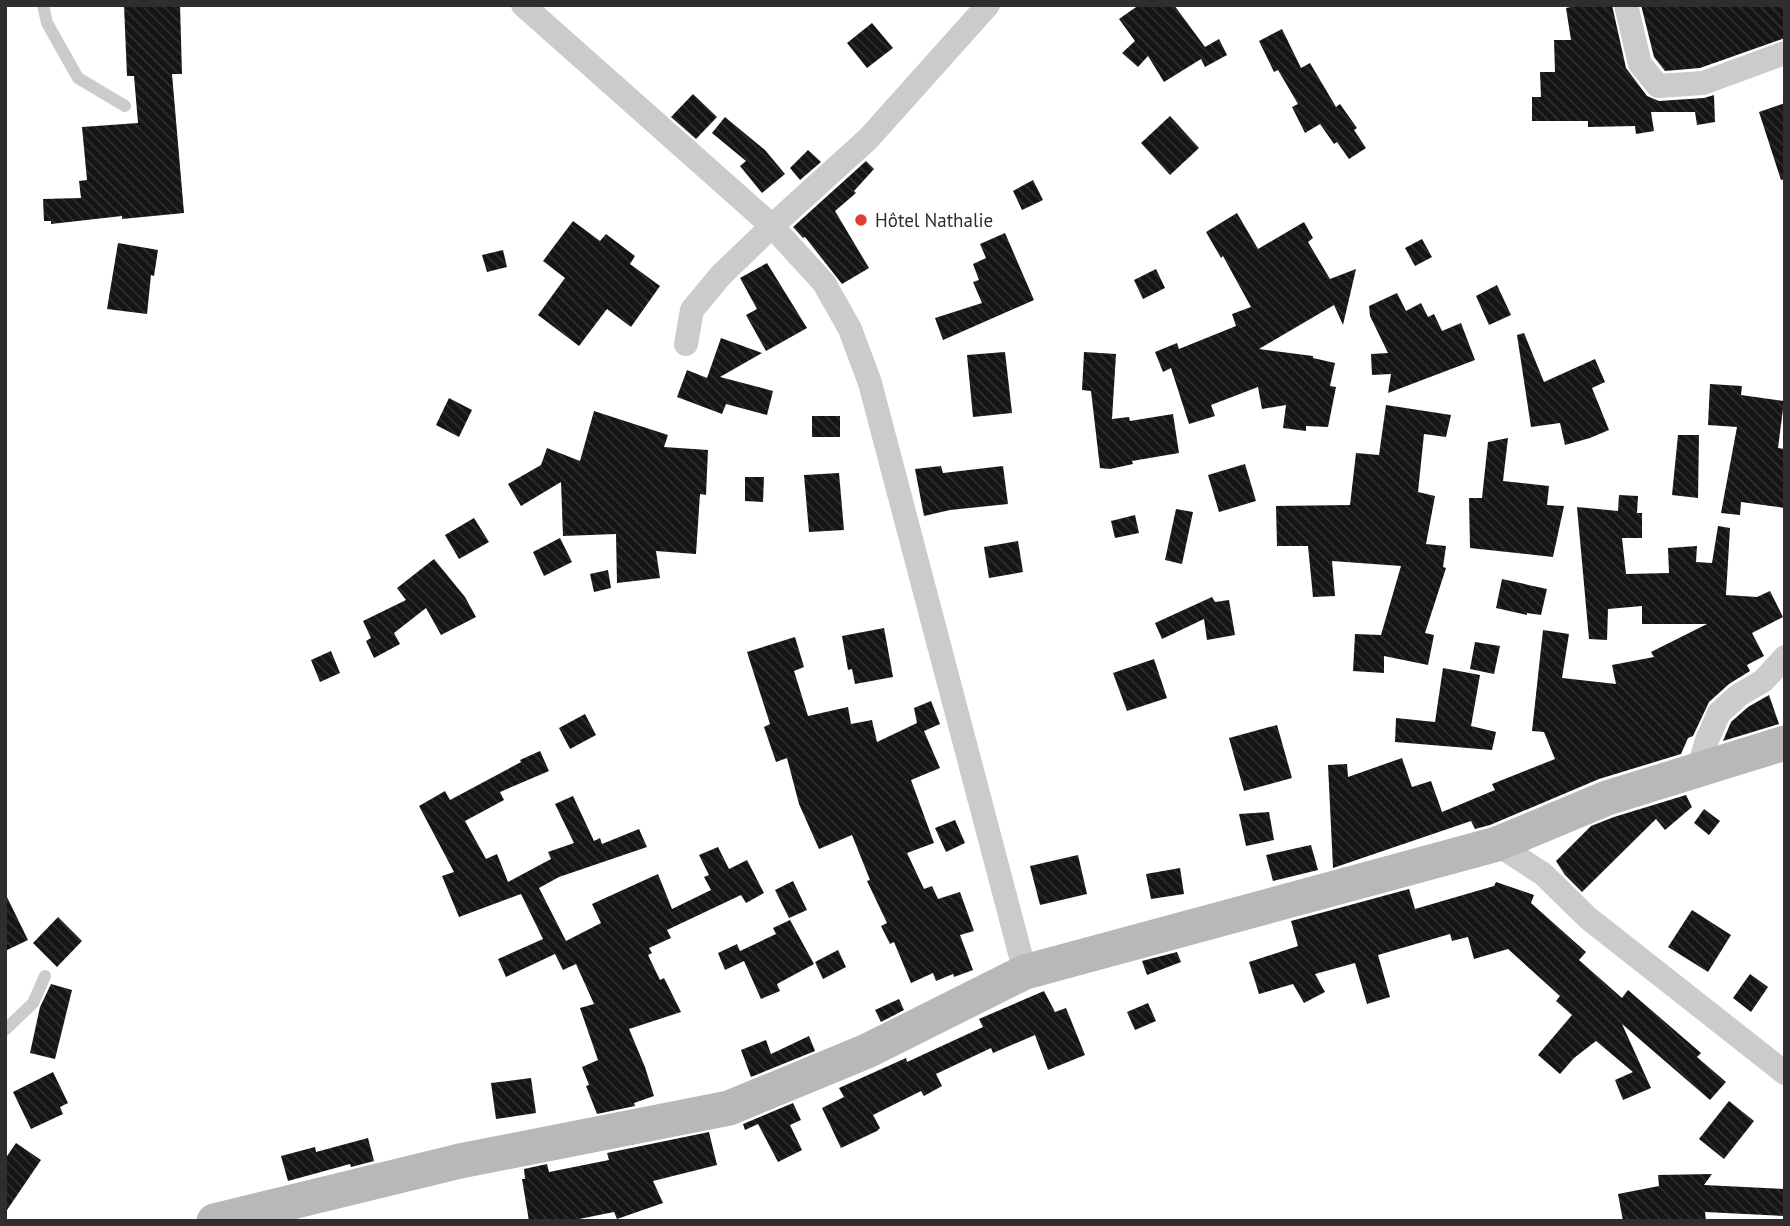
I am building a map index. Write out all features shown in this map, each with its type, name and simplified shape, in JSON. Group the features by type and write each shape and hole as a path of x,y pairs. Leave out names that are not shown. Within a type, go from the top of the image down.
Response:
{"street":[{"path":"523,5 772,226 824,283 850,330 870,383 1025,972"},
{"path":"686,344 692,310 721,275 868,139 988,5"},
{"path":"1626,5 1640,64 1658,86 1703,83 1785,53"},
{"path":"1699,768 1719,713 1739,695 1763,681 1785,657"},
{"path":"214,1221 460,1161 729,1108 867,1051 1025,972 1497,844 1607,798 1785,743"},
{"path":"1497,844 1543,874 1588,918 1785,1073"}],"lane":[{"path":"43,5 47,23 78,78 125,106"},
{"path":"5,1030 33,1003 45,976"}],"building":[{"path":"124,5 180,5 182,74 172,74 184,213 122,219 122,216 51,224 51,221 44,221 43,199 81,198 79,181 87,180 82,127 138,123 134,76 127,76"},
{"path":"1139,5 1174,5 1205,47 1219,39 1227,55 1205,67 1201,59 1164,82 1148,56 1138,67 1122,53 1135,41 1119,19"},
{"path":"1612,5 1626,68 1647,96 1659,101 1714,95 1715,122 1697,125 1695,112 1651,112 1654,131 1636,134 1635,126 1588,127 1588,121 1532,121 1532,97 1541,97 1540,72 1555,72 1554,40 1571,40 1566,8"},
{"path":"1641,5 1785,5 1785,38 1700,68 1665,71 1654,57"},
{"path":"872,23 893,48 867,68 847,43"},
{"path":"1282,29 1301,68 1310,63 1336,107 1340,104 1357,128 1354,130 1366,148 1349,159 1320,124 1305,133 1292,107 1298,104 1278,70 1274,72 1259,41"},
{"path":"693,94 717,117 696,139 671,117"},
{"path":"1785,103 1785,179 1781,180 1759,112"},
{"path":"1170,116 1199,148 1170,175 1141,143"},
{"path":"725,117 765,150 785,174 762,193 740,166 746,161 712,133"},
{"path":"808,150 821,162 800,180 790,168"},
{"path":"866,161 874,169 854,191 856,193 835,211 869,268 842,284 805,237 793,227"},
{"path":"1033,180 1043,200 1022,210 1013,191"},
{"path":"1237,213 1258,249 1304,222 1313,238 1308,242 1330,279 1356,269 1343,325 1334,305 1259,349 1313,356 1335,363 1330,386 1336,387 1328,427 1306,426 1306,431 1283,428 1286,405 1262,409 1258,387 1211,405 1215,416 1189,424 1171,368 1163,372 1155,352 1177,343 1179,349 1236,326 1232,314 1251,307 1223,256 1221,258 1206,232"},
{"path":"573,221 600,241 606,234 635,256 630,264 660,286 631,327 607,309 579,346 538,315 565,278 543,261"},
{"path":"1005,233 1034,300 943,340 935,318 982,303 973,282 979,280 973,264 986,258 980,244"},
{"path":"1422,239 1432,257 1415,266 1405,248"},
{"path":"118,243 158,250 154,276 151,275 147,314 107,309"},
{"path":"503,250 507,267 487,272 482,255"},
{"path":"767,263 807,328 766,351 746,315 757,309 740,278"},
{"path":"1156,269 1165,288 1143,299 1134,280"},
{"path":"1497,285 1511,315 1489,325 1476,296"},
{"path":"1397,293 1406,311 1421,303 1428,317 1434,314 1442,331 1461,323 1475,360 1388,393 1391,374 1372,375 1371,354 1388,353 1370,316 1369,306"},
{"path":"1524,333 1544,382 1595,359 1605,382 1592,388 1609,430 1565,445 1560,423 1531,427 1517,335"},
{"path":"721,338 762,353 720,377 773,391 767,415 726,404 722,414 677,397 687,370 707,378"},
{"path":"1005,352 1012,413 973,417 967,355"},
{"path":"1084,352 1116,354 1112,419 1129,417 1130,421 1173,414 1179,453 1132,461 1133,464 1110,469 1100,468 1091,391 1082,390"},
{"path":"1710,384 1742,386 1741,395 1784,401 1778,448 1785,449 1785,508 1741,502 1740,515 1721,513 1737,427 1708,425"},
{"path":"449,398 472,410 459,437 436,425"},
{"path":"1386,405 1451,415 1446,437 1424,434 1418,492 1435,496 1426,544 1446,546 1443,567 1446,568 1425,633 1434,635 1428,665 1384,656 1384,673 1353,671 1355,634 1381,635 1401,566 1332,561 1335,596 1313,597 1308,546 1277,546 1276,506 1350,505 1356,453 1379,455"},
{"path":"594,411 668,435 664,447 708,450 706,495 700,494 696,554 656,551 660,578 617,583 616,534 563,536 561,482 521,506 508,484 541,465 547,448 580,461"},
{"path":"812,416 840,416 840,437 812,437"},
{"path":"1678,435 1699,435 1698,498 1672,495"},
{"path":"1508,438 1503,481 1549,486 1547,505 1564,506 1553,557 1470,548 1469,498 1482,498 1488,442"},
{"path":"1245,464 1256,501 1219,512 1208,475"},
{"path":"941,466 943,473 1003,466 1008,504 950,510 924,516 915,469"},
{"path":"839,473 844,530 809,532 804,475"},
{"path":"745,477 764,477 763,502 745,501"},
{"path":"1619,495 1638,496 1637,513 1642,513 1642,538 1622,538 1626,574 1669,573 1668,548 1697,546 1696,562 1712,563 1718,526 1730,528 1726,595 1757,597 1770,591 1783,617 1752,633 1764,656 1747,665 1750,671 1729,684 1709,702 1681,754 1599,779 1490,825 1475,829 1471,821 1333,868 1328,765 1347,764 1348,777 1402,758 1412,787 1431,781 1442,812 1495,790 1492,784 1555,759 1544,732 1532,731 1543,630 1569,634 1562,678 1616,684 1612,665 1654,657 1651,652 1707,624 1642,624 1642,606 1608,609 1607,640 1589,639 1577,507 1618,511"},
{"path":"1176,509 1193,512 1182,564 1165,560"},
{"path":"1135,515 1139,533 1115,538 1111,521"},
{"path":"474,518 489,542 459,559 445,535"},
{"path":"560,538 572,562 544,576 533,552"},
{"path":"1018,541 1023,572 989,578 984,547"},
{"path":"434,559 465,597 476,617 441,635 426,608 394,633 400,644 374,658 366,641 371,638 363,621 406,600 397,588"},
{"path":"608,570 611,588 594,592 590,574"},
{"path":"1502,579 1547,589 1541,615 1527,615 1496,608"},
{"path":"1212,597 1215,602 1229,600 1235,635 1207,640 1204,619 1162,639 1155,623"},
{"path":"884,628 893,677 855,684 852,669 848,670 842,636"},
{"path":"795,637 804,667 794,671 808,716 848,707 851,724 872,720 877,742 917,723 914,708 931,701 940,724 924,731 940,768 911,780 934,843 907,853 924,889 932,886 938,899 960,892 974,931 960,935 973,970 936,981 933,973 911,983 894,942 890,944 881,926 887,923 867,881 870,880 852,835 819,849 799,804 787,758 776,762 764,727 770,724 747,652"},
{"path":"1475,642 1500,646 1494,674 1470,669"},
{"path":"331,651 340,673 320,682 311,660"},
{"path":"1154,659 1167,698 1127,711 1113,673"},
{"path":"1443,668 1480,675 1471,726 1496,732 1492,750 1395,742 1396,718 1435,722"},
{"path":"1769,695 1779,724 1723,741 1731,722 1748,707"},
{"path":"585,714 596,735 570,749 559,728"},
{"path":"1277,725 1292,778 1244,791 1229,738"},
{"path":"540,751 549,771 500,792 504,800 465,821 486,859 497,854 508,882 551,859 548,852 574,843 555,804 573,796 594,841 600,838 602,844 639,829 647,847 559,877 539,888 566,941 601,923 592,904 658,874 672,909 711,890 704,877 709,875 699,855 718,847 729,869 747,860 764,893 746,903 741,895 667,930 671,938 649,948 652,953 648,955 660,980 664,978 681,1012 629,1029 654,1096 634,1103 635,1106 597,1114 582,1067 598,1060 580,1008 594,1004 576,964 563,970 555,954 506,977 498,959 543,939 521,894 459,917 442,876 454,872 419,806 445,791 450,800"},
{"path":"1686,795 1692,807 1665,830 1656,819 1582,892 1565,875 1556,861 1591,826"},
{"path":"1704,809 1720,821 1709,835 1694,823"},
{"path":"1269,812 1274,840 1246,846 1239,814"},
{"path":"955,820 965,843 946,852 935,828"},
{"path":"1311,845 1318,870 1273,881 1266,855"},
{"path":"1078,855 1087,894 1040,905 1030,866"},
{"path":"1180,868 1184,894 1151,899 1146,874"},
{"path":"793,881 807,910 789,918 775,890"},
{"path":"1496,882 1534,895 1531,903 1586,952 1579,960 1622,998 1628,990 1701,1053 1697,1057 1726,1082 1710,1100 1622,1024 1651,1088 1623,1100 1615,1080 1633,1072 1596,1041 1574,1058 1560,1074 1538,1055 1572,1015 1556,1001 1560,996 1508,949 1474,959 1468,937 1452,941 1450,934 1378,955 1390,997 1367,1004 1355,963 1315,974 1325,992 1304,1003 1293,984 1259,994 1249,962 1298,946 1291,921 1409,889 1415,909 1494,886"},
{"path":"5,893 28,940 5,951"},
{"path":"1692,910 1731,935 1708,972 1668,947"},
{"path":"58,917 82,941 57,967 33,943"},
{"path":"790,920 814,964 777,984 780,991 761,999 744,961 725,970 718,953 737,944 740,951 776,934 773,928"},
{"path":"838,950 846,967 823,979 815,962"},
{"path":"1177,952 1181,962 1147,975 1142,961"},
{"path":"1750,974 1768,987 1751,1012 1733,998"},
{"path":"51,984 72,990 55,1059 30,1053 40,1007"},
{"path":"1044,991 1055,1012 1066,1008 1085,1055 1048,1070 1035,1035 993,1053 991,1048 936,1074 942,1086 924,1096 921,1091 873,1115 880,1128 841,1148 822,1108 844,1097 839,1088 906,1058 907,1062 983,1027 979,1019"},
{"path":"899,999 904,1010 881,1022 875,1010"},
{"path":"1148,1003 1156,1021 1135,1030 1127,1012"},
{"path":"809,1036 815,1051 751,1077 741,1050 766,1040 771,1054"},
{"path":"53,1072 68,1103 60,1107 63,1114 31,1129 13,1092"},
{"path":"531,1078 536,1113 496,1119 491,1083"},
{"path":"1729,1101 1754,1121 1724,1159 1699,1139"},
{"path":"793,1103 801,1120 790,1125 802,1150 778,1162 758,1124 745,1130 743,1124"},
{"path":"709,1132 717,1165 653,1181 663,1203 617,1219 614,1212 569,1221 529,1221 522,1179 525,1179 524,1169 547,1164 549,1172 609,1160 607,1153"},
{"path":"368,1138 374,1161 351,1167 350,1164 288,1181 281,1156 315,1147 316,1152"},
{"path":"16,1143 41,1160 5,1213 5,1159"},
{"path":"1712,1174 1704,1185 1785,1189 1785,1216 1705,1212 1706,1221 1623,1221 1618,1194 1659,1186 1658,1175"}],"place":[{"name":"Hôtel Nathalie","path":"861,220"}]}
